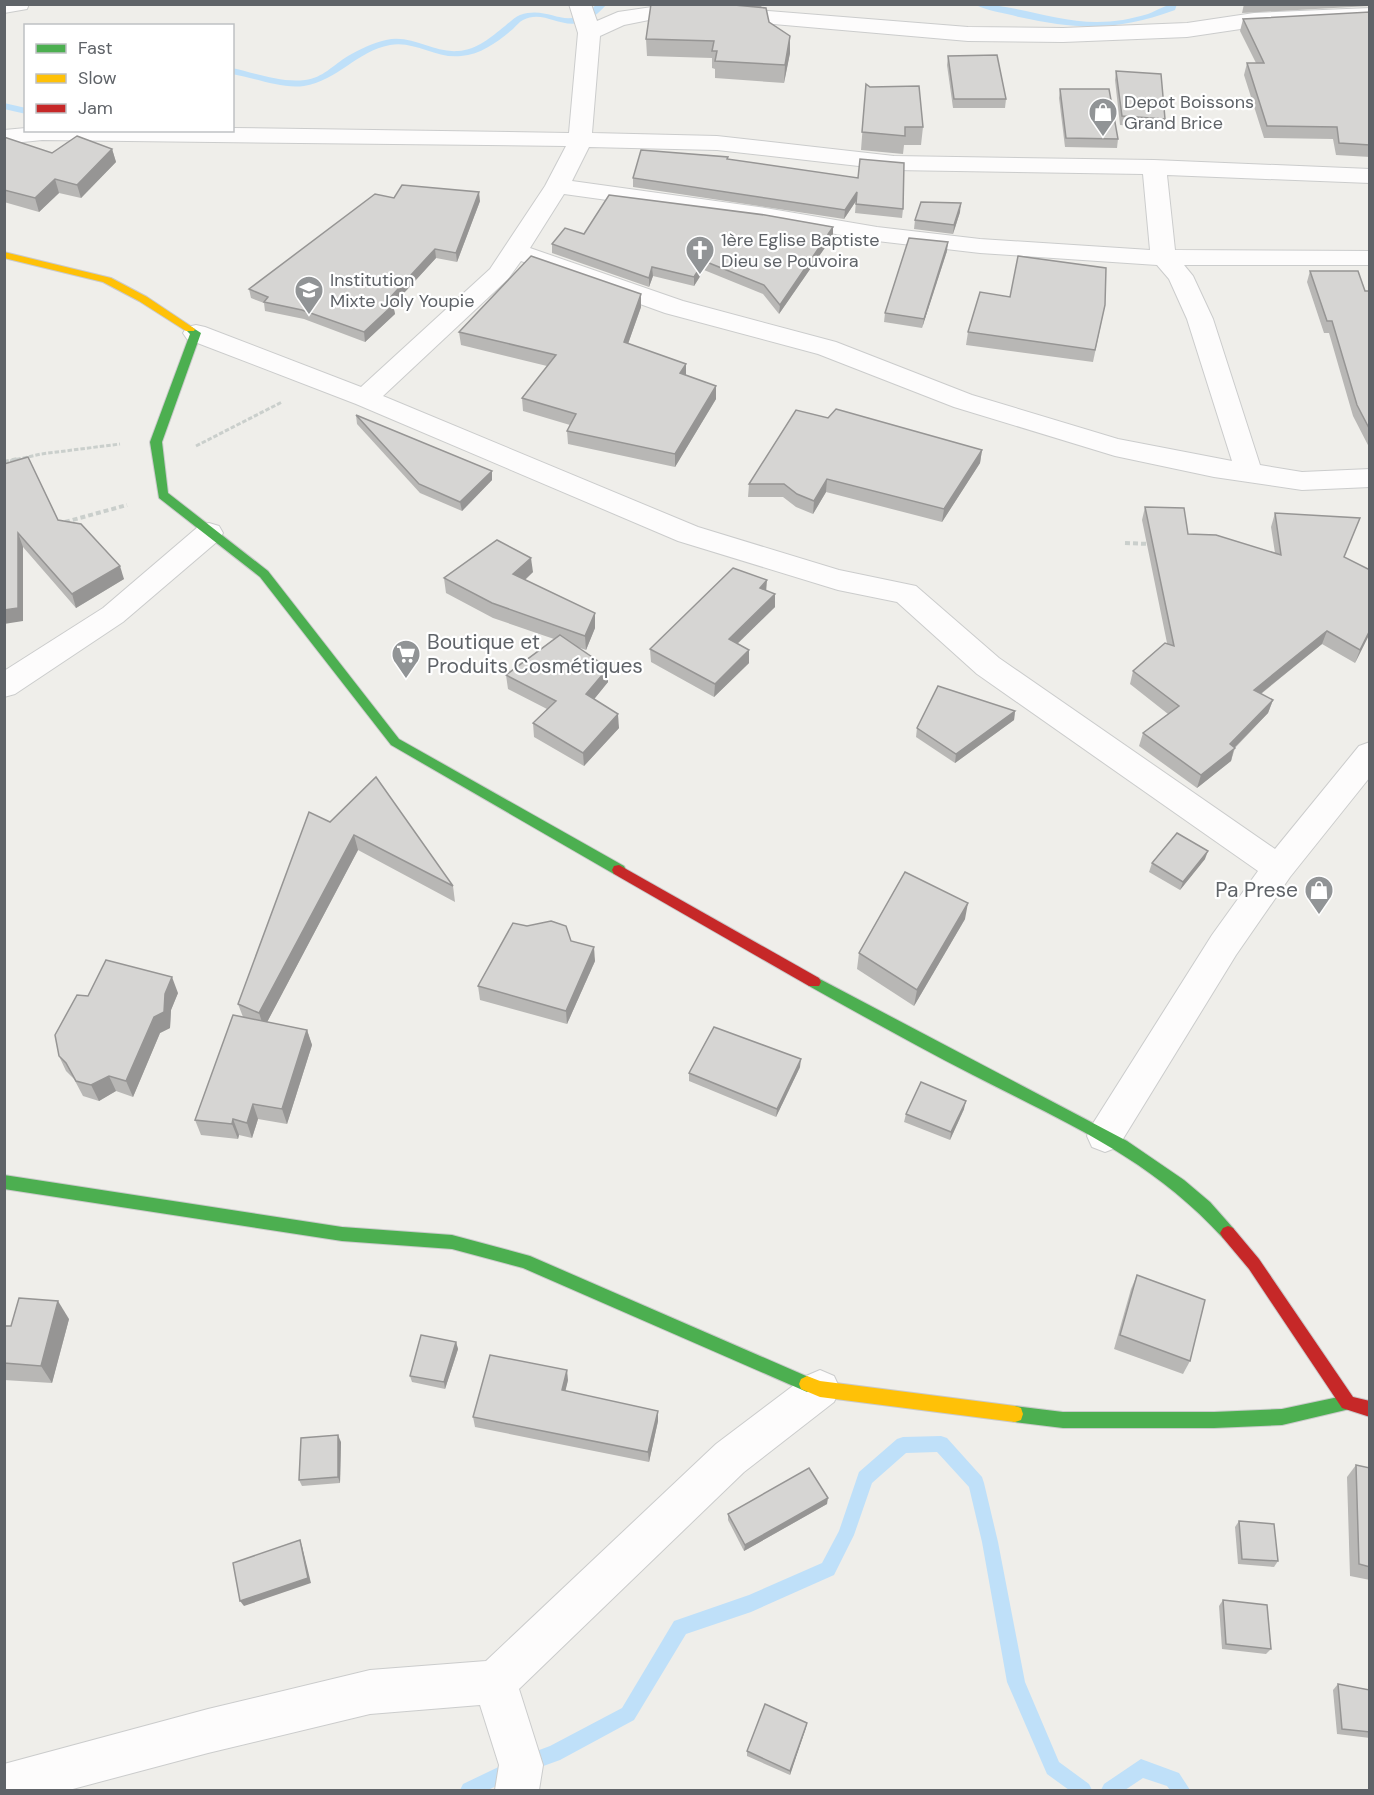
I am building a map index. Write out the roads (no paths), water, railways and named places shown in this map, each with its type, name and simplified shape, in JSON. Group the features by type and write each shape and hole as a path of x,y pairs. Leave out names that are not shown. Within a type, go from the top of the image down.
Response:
{"street":[{"path":"4,8 19,4"},
{"path":"365,398 499,274 557,186 580,141 589,33 580,4"},
{"path":"589,33 618,18 659,12 704,12 968,34 1063,35 1187,30 1254,20 1370,14"},
{"path":"4,136 42,133 390,136 743,143 894,163 1154,166 1370,176"},
{"path":"1154,166 1163,257 1180,276 1200,319 1249,472"},
{"path":"557,186 765,215 877,234 980,246 1163,257 1370,258"},
{"path":"516,251 674,308 826,348 963,401 1115,447 1214,468 1302,481 1370,478"},
{"path":"4,255 107,280 143,299 196,333 365,398 688,534 838,580 906,593 988,666 1278,868"},
{"path":"196,333 156,442 162,495 264,574 395,742 907,1035 1105,1136 1167,1173 1213,1214 1254,1264 1348,1403"},
{"path":"4,686 112,615 209,533"},
{"path":"1105,1136 1224,945 1278,868 1370,754"},
{"path":"4,1182 342,1234 452,1242 525,1261 737,1355 820,1389 1063,1420 1214,1420 1282,1417 1348,1403 1370,1409"},
{"path":"4,1786 208,1731 370,1692 495,1682 730,1458 820,1389"},
{"path":"495,1682 521,1765 517,1791"}],"waterway":[{"path":"234,71 280,81 304,83 323,78 354,56 389,42 413,43 444,53 461,54 476,50 488,43 522,17 534,16 572,22 592,15 603,4"},
{"path":"978,4 1046,20 1099,25 1143,18 1172,8 1173,4"},
{"path":"4,106 24,111"},
{"path":"469,1790 521,1765 554,1754 628,1714 680,1627 751,1603 828,1569 846,1535 865,1478 903,1445 941,1444 976,1483 990,1542 1016,1682 1053,1768 1083,1790"},
{"path":"1110,1790 1141,1768 1173,1779 1181,1790"}],"place":[{"name":"Depot Boissons Grand Brice","path":"1103,138"},
{"name":"1ère Eglise Baptiste Dieu se Pouvoira","path":"700,276"},
{"name":"Institution Mixte Joly Youpie","path":"309,316"},
{"name":"Boutique et Produits Cosmétiques","path":"406,680"},
{"name":"Pa Prese","path":"1319,916"}]}
